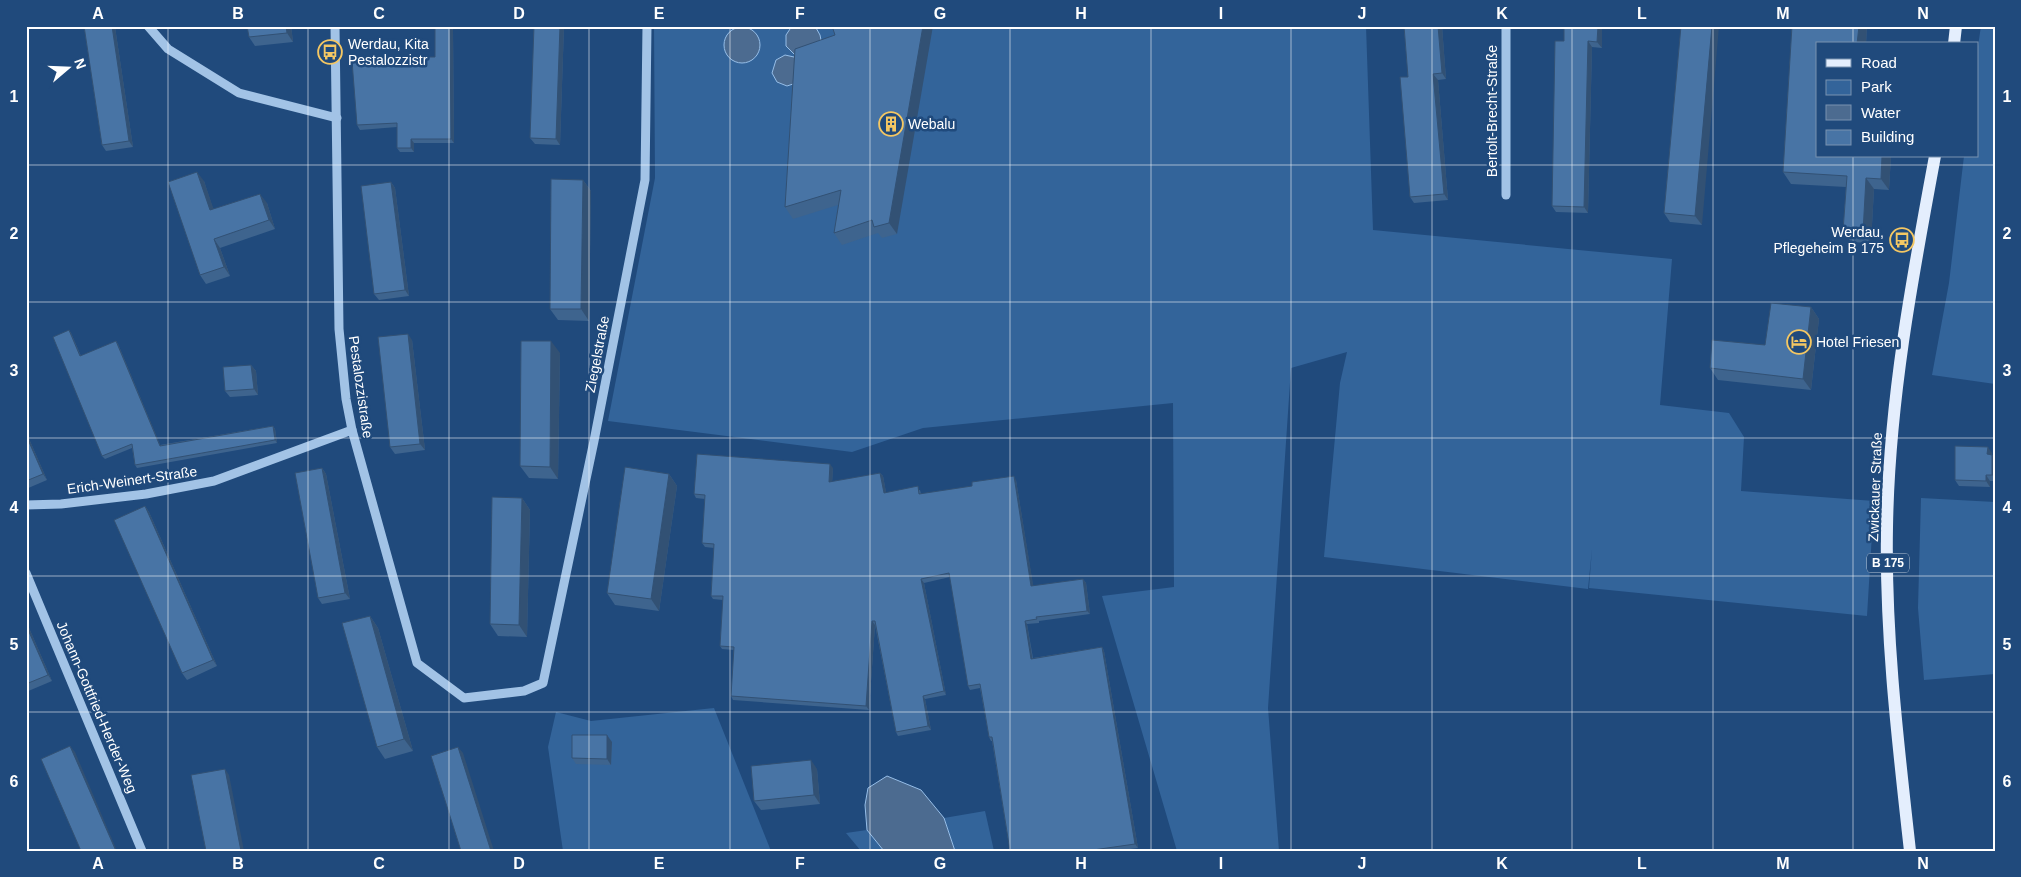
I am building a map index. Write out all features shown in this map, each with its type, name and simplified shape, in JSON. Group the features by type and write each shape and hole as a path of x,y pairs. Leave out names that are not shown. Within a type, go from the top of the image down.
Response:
{"main road":[{"path":"1954,42 1956,26"},
{"name":"Zwickauer Straße","path":"1910,851 1889,638 1887,526 1892,437 1898,377 1913,277 1936,158"}],"street":[{"path":"148,26 168,49 239,93 337,118"},
{"name":"Pestalozzistraße","path":"335,26 339,329 346,399 352,430 417,663 464,698 524,691 542,683"},
{"name":"Ziegelstraße","path":"542,683 594,441 645,180 647,26"},
{"name":"Bertolt-Brecht-Straße","path":"1506,26 1506,195"},
{"name":"Erich-Weinert-Straße","path":"26,505 61,504 146,494 214,481 352,430"},
{"name":"Johann-Gottfried-Herder-Weg","path":"26,574 142,851"}],"green space":[{"path":"654,26 1366,26 1373,230 1672,259 1660,405 1729,413 1744,437 1741,491 1874,501 1867,616 1589,588 1592,549 1588,589 1324,557 1340,383 1347,352 1291,368 1268,708 1279,851 1177,851 1102,596 1174,587 1173,403 923,428 852,452 608,421 655,178"},
{"path":"1981,26 1995,26 1995,384 1932,375 1949,283 1964,158 1978,158 1978,46"},
{"path":"1921,498 1995,502 1995,674 1924,680 1918,608"},
{"path":"714,708 771,851 563,851 548,747 556,712 591,721"},
{"path":"985,811 994,851 955,851 944,818"},
{"path":"867,830 884,851 861,851 846,833"}],"water":[{"path":"792,26 815,26 821,40 796,56 786,46 786,35"},
{"path":"742,27 749,28 755,32 759,38 759,52 755,58 749,62 742,63 735,62 729,58 725,52 724,45 725,38 729,32 735,28"},
{"path":"785,55 794,57 799,61 796,83 787,86 777,82 772,73 776,60"},
{"path":"887,776 921,790 944,818 955,851 884,851 867,830 865,805 868,788"}],"building":[{"path":"84,26 112,26 129,141 102,145"},
{"path":"247,26 286,26 287,33 249,37"},
{"path":"435,26 450,26 451,139 411,139 411,148 397,148 397,123 357,125 352,61 398,57 435,57"},
{"path":"534,26 560,26 556,139 530,138"},
{"path":"832,26 923,26 889,223 874,227 872,220 834,233 841,190 785,207 795,49 835,35"},
{"path":"1404,26 1438,26 1442,73 1433,74 1444,194 1410,197 1400,77 1408,77"},
{"path":"1564,26 1598,26 1597,42 1588,41 1584,207 1552,206 1555,41 1564,41"},
{"path":"1681,26 1712,26 1695,216 1664,213"},
{"path":"1792,26 1859,26 1857,42 1816,42 1816,158 1882,158 1881,179 1866,178 1863,232 1843,231 1847,176 1783,172"},
{"path":"197,172 210,210 260,194 269,220 214,239 224,267 200,275 168,182"},
{"path":"551,179 583,180 581,309 550,309"},
{"path":"391,182 405,290 374,294 361,186"},
{"path":"1771,303 1811,307 1803,379 1710,368 1712,340 1765,345"},
{"path":"69,330 80,356 116,341 160,446 273,426 275,440 135,465 132,444 102,456 53,337"},
{"path":"408,334 420,444 390,447 378,337"},
{"path":"521,341 551,341 550,467 520,466"},
{"path":"251,365 254,389 225,391 223,367"},
{"path":"26,435 43,474 26,481"},
{"path":"1955,446 1988,447 1987,454 1992,455 1992,475 1986,475 1986,481 1955,480"},
{"path":"697,454 830,464 829,482 880,473 884,493 918,486 919,494 972,486 972,482 1014,476 1031,586 1083,579 1087,611 1036,617 1037,619 1025,621 1031,659 1102,647 1135,844 1086,851 1010,851 992,737 989,737 980,684 968,686 949,573 921,579 944,691 923,696 928,726 896,732 875,621 872,621 866,706 731,696 734,647 720,646 723,596 711,596 714,544 702,543 705,495 694,494"},
{"path":"625,467 669,474 651,599 607,593"},
{"path":"322,468 345,593 318,598 295,473"},
{"path":"492,497 522,498 519,625 490,624"},
{"path":"145,506 213,660 182,673 114,520"},
{"path":"370,616 404,739 377,747 342,623"},
{"path":"26,625 48,675 26,684"},
{"path":"572,735 607,735 607,759 572,758"},
{"path":"70,746 116,851 81,851 41,759"},
{"path":"458,747 491,851 461,851 431,756"},
{"path":"811,760 814,795 754,801 751,766"},
{"path":"225,769 241,851 206,851 191,775"}],"place":[{"name":"Werdau, Kita Pestalozzistr","path":"330,52"},
{"name":"Webalu","path":"891,124"},
{"name":"Werdau, Pflegeheim B 175","path":"1902,240"},
{"name":"Hotel Friesen","path":"1799,342"}]}
